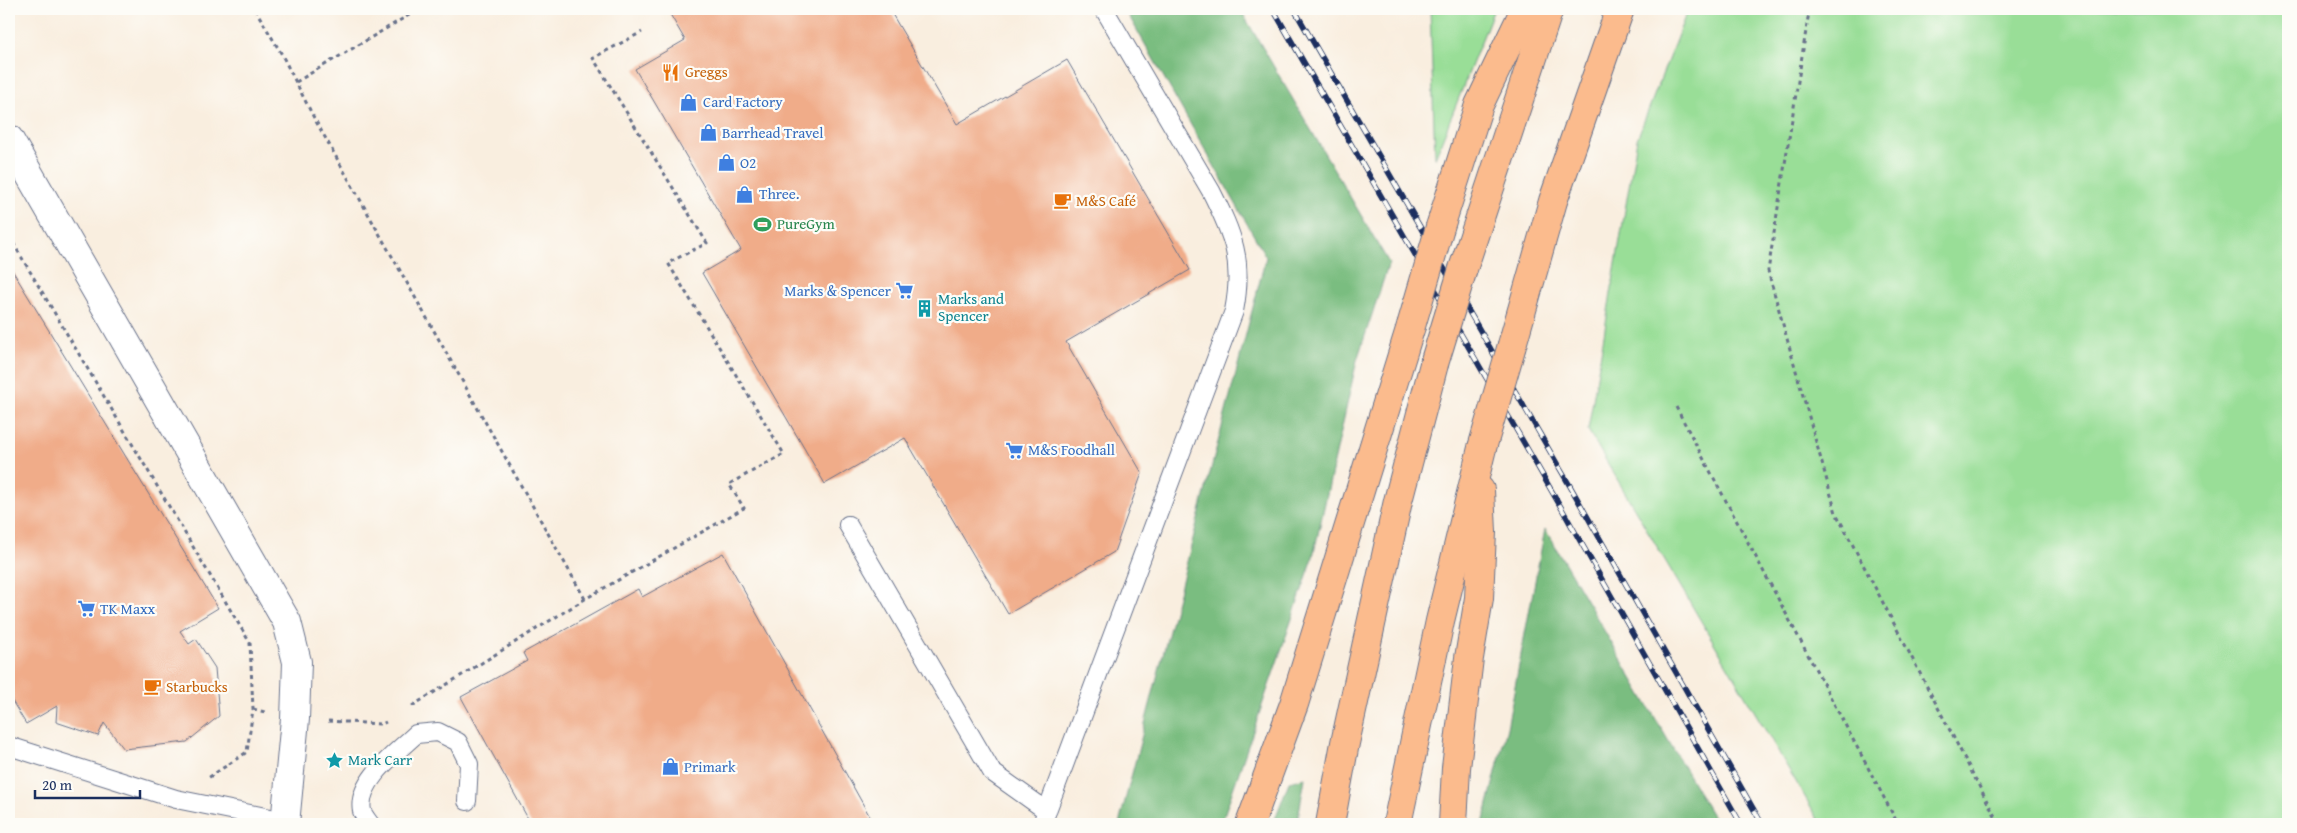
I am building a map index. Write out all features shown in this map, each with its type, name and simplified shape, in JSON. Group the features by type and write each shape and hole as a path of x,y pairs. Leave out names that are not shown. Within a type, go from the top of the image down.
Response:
{"main road":[{"path":"1250,824 1294,704 1479,105 1525,9"},
{"path":"1330,824 1345,743 1398,501 1434,364 1463,268 1549,9"},
{"path":"1397,824 1434,647 1480,454 1553,201 1620,9"},
{"path":"1453,824 1457,759 1469,658 1479,598 1482,532 1480,454"}],"street":[{"path":"9,139 287,622 297,662 285,823"}],"lane":[{"path":"848,526 992,772 1045,818 1234,311 1239,286 1236,255 1224,217 1104,9"},
{"path":"370,824 362,812 362,797 370,780 416,734 438,732 458,742 469,764 467,801"},
{"path":"9,746 176,799 285,823"}],"path":[{"path":"255,9 313,116 586,599"},
{"path":"296,82 419,9"},
{"path":"1811,9 1808,18 1768,271 1836,513 2000,824"},
{"path":"407,709 586,599 744,508 729,484 784,454 668,263 707,243 593,58 642,32"},
{"path":"9,236 250,643 253,709 247,752 204,780"},
{"path":"1676,407 1898,824"},
{"path":"253,709 294,719 382,724 390,719"}],"green space":[{"path":"1125,9 1240,9 1389,263 1357,360 1312,561 1221,824 1119,824 1266,257"},
{"path":"1430,9 1494,9 1435,158"},
{"path":"1688,9 2288,9 2288,824 1821,824 1588,430 1637,139"},
{"path":"1545,529 1717,824 1483,824 1507,728"},
{"path":"1305,778 1297,824 1273,824 1289,782"}],"building":[{"name":"Marks and Spencer","path":"667,9 889,9 957,124 1067,60 1190,270 1066,342 1142,473 1114,552 1008,614 905,438 825,484 702,273 741,250 635,69 685,40"},
{"path":"9,265 218,608 180,631 189,644 196,639 215,668 219,716 187,742 124,749 104,723 98,736 56,722 57,706 26,724 9,696"},
{"path":"723,553 874,824 531,824 461,697 527,661 523,653 638,589 642,597"}],"railway":[{"path":"1273,9 1554,495 1741,824"},
{"path":"1294,9 1570,486 1762,824"}],"place":[{"name":"Greggs","path":"671,72"},
{"name":"Card Factory","path":"689,102"},
{"name":"Barrhead Travel","path":"708,133"},
{"name":"O2","path":"726,163"},
{"name":"Three.","path":"745,194"},
{"name":"M&S Café","path":"1062,201"},
{"name":"PureGym","path":"763,224"},
{"name":"Marks & Spencer","path":"905,291"},
{"name":"Marks and Spencer","path":"924,308"},
{"name":"M&S Foodhall","path":"1014,450"},
{"name":"TK Maxx","path":"86,609"},
{"name":"Starbucks","path":"152,687"},
{"name":"Mark Carr","path":"334,760"},
{"name":"Primark","path":"670,767"}]}
